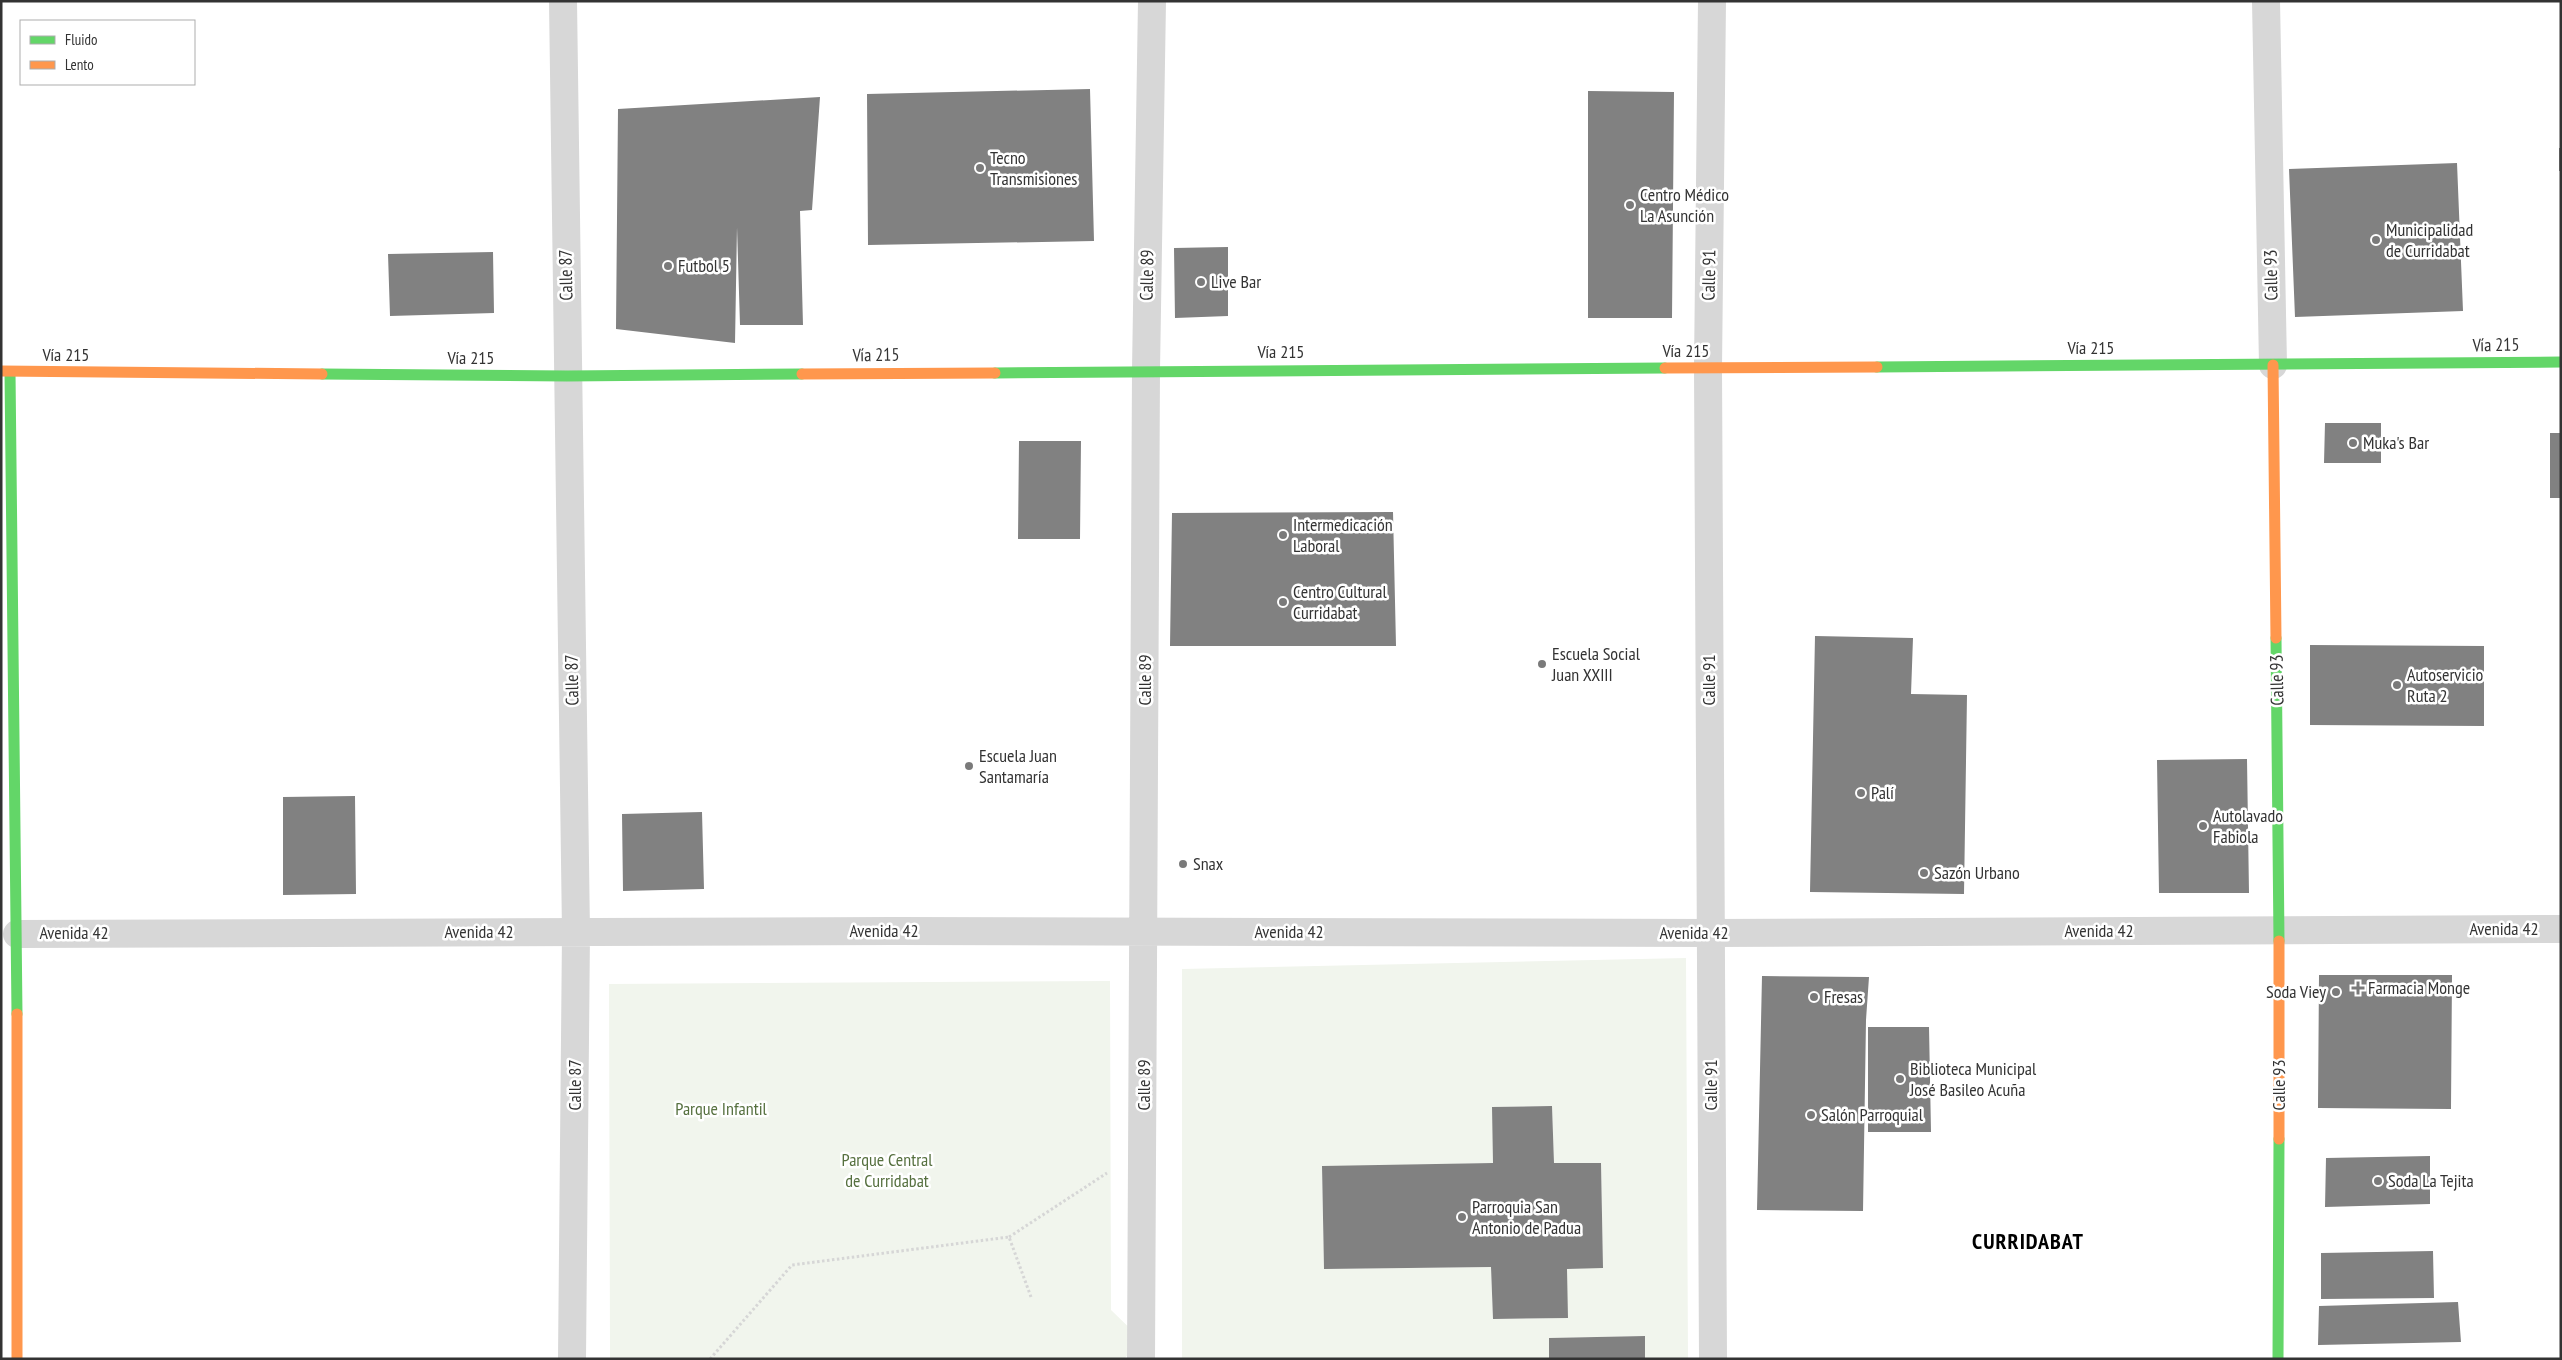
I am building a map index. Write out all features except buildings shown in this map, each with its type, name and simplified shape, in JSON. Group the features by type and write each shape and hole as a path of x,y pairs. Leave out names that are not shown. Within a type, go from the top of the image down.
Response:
{"main road":[{"name":"Vía 215","path":"6,372 568,376 1146,370 2561,362"},
{"name":"Calle 93","path":"2273,365 2279,930 2278,1359"},
{"path":"6,372 17,934 18,1359"}],"street":[{"name":"Calle 87","path":"563,1 576,932 572,1359"},
{"name":"Calle 89","path":"1141,1359 1146,370 1152,1"},
{"name":"Calle 91","path":"1712,1 1708,368 1713,1359"},
{"name":"Calle 93","path":"2266,1 2273,365"},
{"name":"Avenida 42","path":"17,934 1144,931 1710,933 2561,929"}],"path":[{"path":"710,1359 792,1265 1009,1237 1143,1149"},
{"path":"1009,1237 1032,1297"}],"green space":[{"path":"1686,958 1688,1359 1645,1359 1644,1336 1549,1338 1549,1359 1182,1359 1182,969","holes":["1552,1106 1554,1163 1601,1163 1603,1267 1567,1269 1567,1318 1493,1319 1491,1267 1324,1269 1322,1167 1493,1163 1493,1107"]},
{"name":"Parque Central de Curridabat","path":"1110,981 1111,1310 1142,1340 1124,1359 610,1359 609,984"}],"traffic: fast":[{"path":"1877,367 2561,362"},
{"path":"995,373 1665,368"},
{"path":"10,372 17,1014"},
{"path":"322,374 567,376 802,374"},
{"path":"2276,638 2279,941"},
{"path":"2278,1359 2279,1139"}],"traffic: slow":[{"path":"2273,365 2276,638"},
{"path":"1665,368 1877,367"},
{"path":"1,371 322,374"},
{"path":"802,374 995,373"},
{"path":"2279,941 2279,1139"},
{"path":"17,1014 17,1359"}],"place":[{"name":"Tecno Transmisiones","path":"980,168"},
{"name":"Centro Médico La Asunción","path":"1630,205"},
{"name":"Municipalidad de Curridabat","path":"2376,240"},
{"name":"Futbol 5","path":"668,266"},
{"name":"Live Bar","path":"1201,282"},
{"name":"Muka's Bar","path":"2353,443"},
{"name":"Intermedicación Laboral","path":"1283,535"},
{"name":"Centro Cultural Curridabat","path":"1283,602"},
{"name":"Escuela Social Juan XXIII","path":"1542,664"},
{"name":"Autoservicio Ruta 2","path":"2397,685"},
{"name":"Escuela Juan Santamaría","path":"969,766"},
{"name":"Palí","path":"1861,793"},
{"name":"Autolavado Fabiola","path":"2203,826"},
{"name":"Snax","path":"1183,864"},
{"name":"Sazón Urbano","path":"1924,873"},
{"name":"Farmacia Monge","path":"2358,988"},
{"name":"Soda Viey","path":"2336,992"},
{"name":"Fresas","path":"1814,997"},
{"name":"Biblioteca Municipal José Basileo Acuña","path":"1900,1079"},
{"name":"Salón Parroquial","path":"1811,1115"},
{"name":"Soda La Tejita","path":"2378,1181"},
{"name":"Parroquia San Antonio de Padua","path":"1462,1217"}],"district":[{"name":"CURRIDABAT","path":"2028,1241"}],"park label":[{"name":"Parque Infantil","path":"721,1109"}]}
